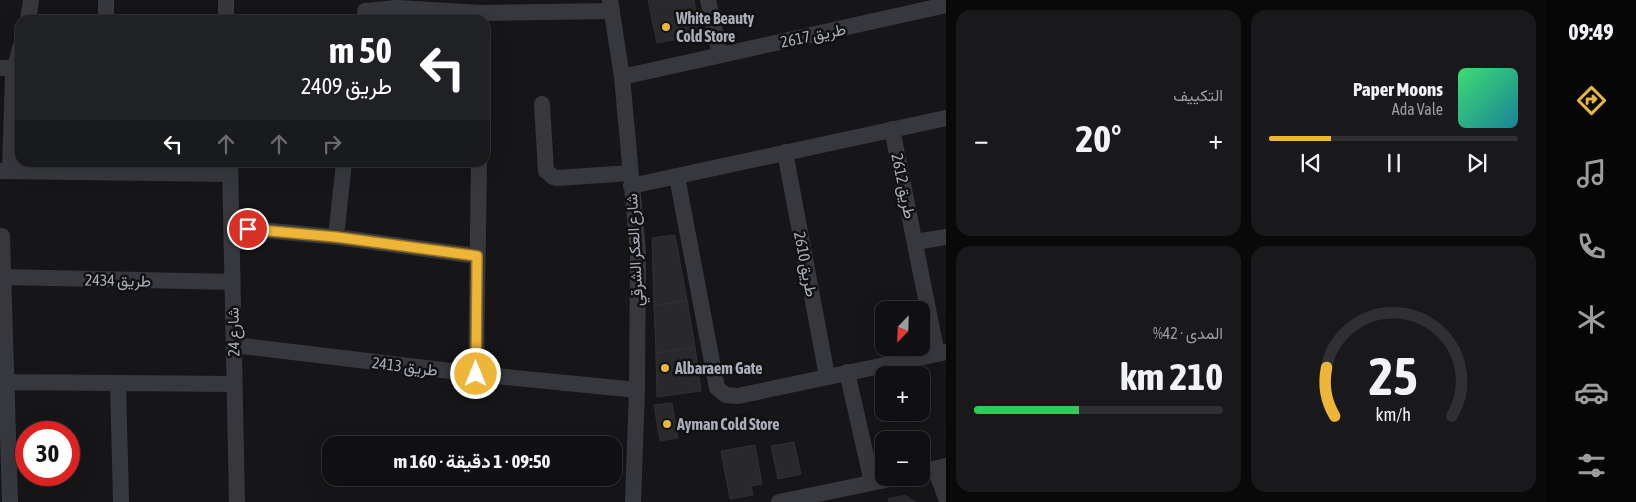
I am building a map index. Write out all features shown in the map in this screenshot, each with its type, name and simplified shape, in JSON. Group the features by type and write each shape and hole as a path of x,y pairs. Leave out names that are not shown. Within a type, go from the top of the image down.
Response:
{"street":[{"path":"29,15 31,0"},
{"path":"106,0 106,15"},
{"path":"226,0 226,15"},
{"path":"708,0 720,55"},
{"path":"490,15 611,5"},
{"name":"شارع العكر الشرقي","path":"611,5 622,77 638,252 637,390 633,502"},
{"name":"طريق 2617","path":"622,77 946,5"},
{"path":"363,10 397,8 472,15"},
{"path":"12,68 5,171 105,167 230,168"},
{"path":"542,104 546,170 548,175 558,178 631,180 677,177 946,118"},
{"name":"طريق 2612","path":"892,130 942,353"},
{"name":"طريق 2610","path":"785,152 827,376"},
{"path":"336,237 343,167"},
{"path":"476,374 479,167"},
{"name":"شارع 24","path":"230,168 237,502"},
{"path":"677,177 717,388 726,395 738,396 942,353"},
{"path":"231,227 336,237 477,256"},
{"path":"2,236 7,382 4,440 10,502"},
{"name":"طريق 2612","path":"916,242 946,237"},
{"name":"طريق 2434","path":"4,277 232,282"},
{"name":"طريق 2413","path":"234,345 476,374 637,390"},
{"path":"847,372 872,482"},
{"path":"7,382 234,384"},
{"path":"118,383 121,502"},
{"path":"934,469 946,498"},
{"path":"779,502 875,481"}],"building":[{"path":"648,0 694,0 700,35 657,43"},
{"path":"675,235 687,300 654,306 652,238"},
{"path":"687,300 695,347 656,353 654,306"},
{"path":"695,347 701,391 657,397 656,353"},
{"path":"672,403 678,438 660,441 654,405"},
{"path":"794,442 801,474 778,479 771,446"},
{"path":"755,445 762,484 751,486 753,495 730,499 721,451"},
{"path":"905,495 915,502 889,502 888,499"}],"place":[{"name":"White Beauty Cold Store","path":"666,27"},
{"name":"Albaraem Gate","path":"665,368"},
{"name":"Ayman Cold Store","path":"667,424"}],"route":[{"path":"248,229 336,237 477,256 476,374"}]}
